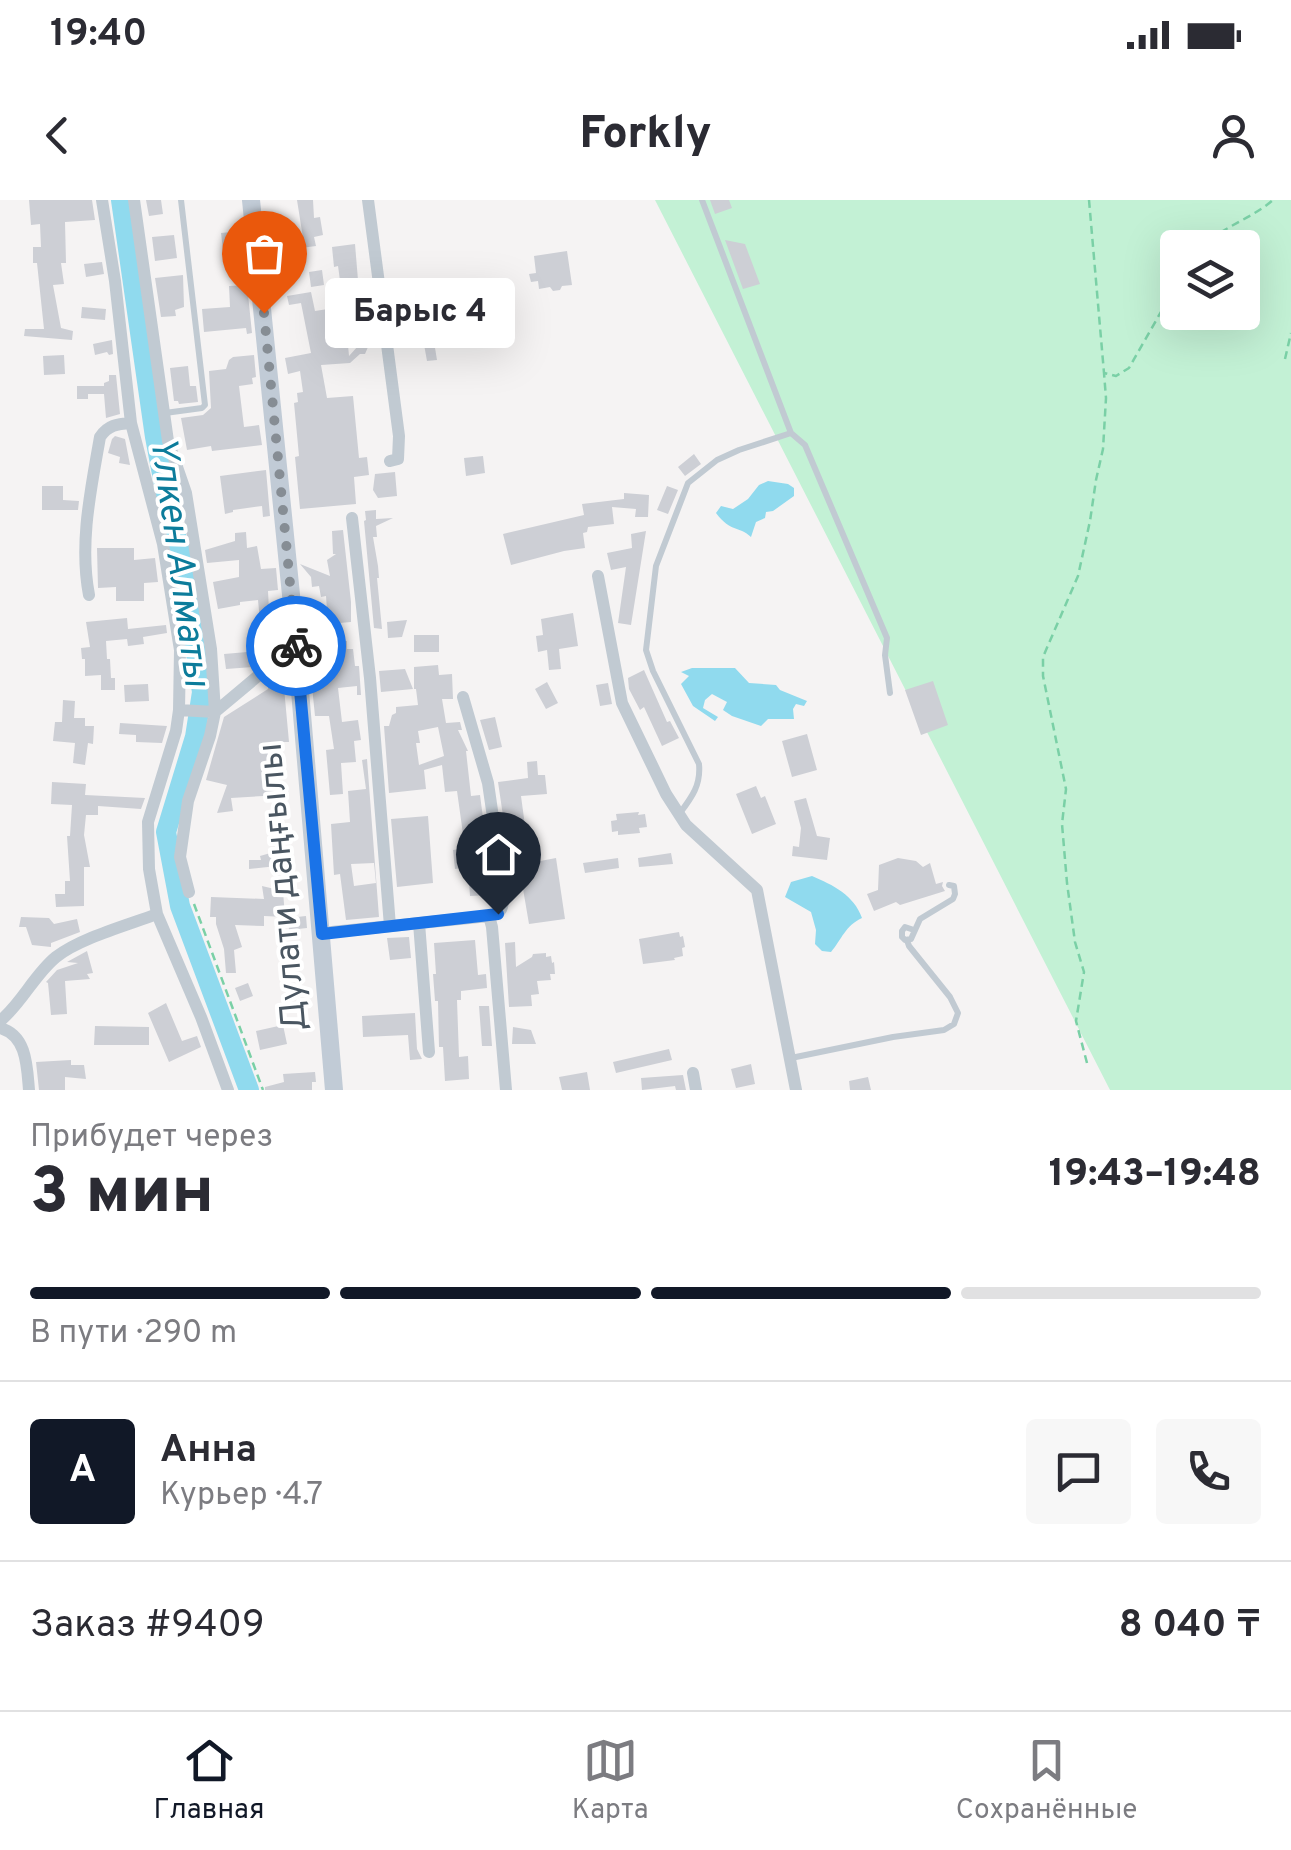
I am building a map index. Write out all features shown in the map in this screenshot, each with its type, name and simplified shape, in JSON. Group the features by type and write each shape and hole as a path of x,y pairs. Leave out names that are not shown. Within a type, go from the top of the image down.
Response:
{"main road":[{"name":"Дулати даңғылы","path":"251,200 296,644 334,1090"}],"street":[{"path":"102,200 130,423 164,544 180,650 183,710 148,822 148,857 157,914 228,1090"},
{"path":"134,200 168,441 186,493 211,649 210,736 188,801 180,857 189,892"},
{"path":"368,200 399,436 398,458 390,461"},
{"path":"89,595 86,525 100,437 106,428 130,423"},
{"path":"352,518 370,678 390,926"},
{"path":"598,576 622,703 666,794 686,825 757,890 796,1090"},
{"path":"183,710 211,711 296,644"},
{"path":"322,934 489,916 503,909 488,783 462,697"},
{"path":"30,1090 25,1052 10,1030 0,1024 57,956 157,914"},
{"path":"489,916 506,1090"},
{"path":"419,923 430,1052"},
{"path":"694,1072 696,1090"}],"lane":[{"path":"164,414 206,405 181,200"},
{"path":"702,200 792,433 805,445 888,638 885,655 890,693"},
{"path":"679,814 695,794 699,764 646,650 656,566 688,483 717,460 792,433"},
{"path":"790,1058 944,1030 954,1024 958,1013 950,996 902,937 906,927 914,930 920,919 953,900 954,886 948,885"}],"path":[{"path":"1087,1062 1076,1021 1084,972 1067,883 1062,824 1066,789 1043,676 1043,657 1078,576 1105,423 1089,200"},
{"path":"1223,230 1248,219 1273,200"},
{"path":"1104,373 1116,376 1130,368 1160,314"},
{"path":"1285,359 1291,333"},
{"path":"189,892 263,1090"}],"green space":[{"path":"655,200 1291,200 1291,1090 1110,1090"}],"water":[{"path":"768,481 788,484 794,488 794,496 766,512 765,518 756,522 751,537 726,524 716,513 721,506 733,509"},
{"path":"692,668 735,668 749,683 776,685 807,701 804,706 796,704 794,719 768,719 761,726 732,716 723,710 727,702 712,694 703,708 718,717 715,721 693,706 681,684 689,676 681,672"},
{"path":"812,876 848,897 862,918 831,952 822,951 815,944 811,912 785,897 791,882"}],"building":[{"path":"29,200 92,200 95,220 65,222 66,263 61,263 64,284 53,285 61,328 73,331 72,340 24,336 25,329 44,329 37,263 33,263 33,247 41,247 40,224 31,225"},
{"path":"146,200 161,200 163,214 149,216"},
{"path":"297,200 313,200 314,218 320,217 323,235 314,237 316,246 286,250 284,241 303,238"},
{"path":"710,200 729,200 732,208 715,214"},
{"path":"242,231 244,252 224,258 221,233"},
{"path":"174,235 177,258 155,261 152,237"},
{"path":"725,240 745,244 760,284 743,289"},
{"path":"355,244 360,304 343,305 332,247"},
{"path":"567,251 572,285 553,291 550,287 539,289 538,281 531,282 529,274 536,273 534,256"},
{"path":"102,262 104,274 86,277 84,264"},
{"path":"322,270 324,285 311,287 309,272"},
{"path":"183,275 184,307 175,310 176,316 161,317 155,278"},
{"path":"247,285 252,333 247,334 246,328 204,332 202,309 230,307 229,286"},
{"path":"311,292 315,311 328,309 333,344 348,345 349,356 367,336 365,354 350,363 321,365 327,398 353,396 359,458 367,457 369,475 354,477 356,504 300,509 294,403 298,402 297,393 303,392 300,371 288,374 285,358 311,353 301,303 289,305 287,296"},
{"path":"427,299 437,360 427,361 416,300"},
{"path":"82,307 106,309 105,320 81,318"},
{"path":"112,340 113,354 95,355 93,344"},
{"path":"64,355 65,374 44,375 43,356"},
{"path":"254,355 253,384 239,386 244,427 259,425 262,445 187,450 181,418 203,415 211,408 209,371 226,369 233,357"},
{"path":"188,366 190,386 196,386 198,402 179,404 174,401 170,368"},
{"path":"109,375 116,375 120,414 106,418 104,394 77,399 77,386 104,386"},
{"path":"115,436 125,439 130,465 119,463 120,457 108,453"},
{"path":"694,454 701,464 685,476 678,467"},
{"path":"483,456 485,473 466,476 464,458"},
{"path":"266,470 270,516 263,517 262,506 225,514 220,476"},
{"path":"395,472 397,496 378,498 373,490 375,474"},
{"path":"42,486 63,486 63,500 79,501 78,510 42,510"},
{"path":"667,486 678,490 668,514 657,510"},
{"path":"624,493 649,495 648,517 635,517 636,509 612,507 614,524 588,527 583,533 585,548 511,565 503,534 584,515 582,504 624,499"},
{"path":"376,510 376,519 393,518 376,526 377,537 373,537 382,629 374,628 364,521 365,511"},
{"path":"343,530 351,622 328,624 326,596 321,597 319,586 312,587 311,577 300,564 330,576 327,560 336,554 332,531"},
{"path":"646,531 631,625 618,623 626,567 611,570 607,553 632,548 631,534"},
{"path":"246,532 247,548 257,546 261,569 276,568 278,590 268,591 269,610 276,609 277,620 260,621 258,600 218,609 213,582 239,577 239,560 207,563 205,550 235,541 235,533"},
{"path":"97,548 134,548 134,560 155,558 158,582 144,583 144,601 116,601 116,587 98,588"},
{"path":"573,613 578,646 559,649 561,669 549,670 547,650 538,652 536,636 543,635 541,619"},
{"path":"127,618 128,629 166,625 167,633 143,637 144,644 128,646 127,639 106,641 115,690 101,690 101,675 85,676 81,648 90,647 86,622"},
{"path":"407,620 402,637 388,638 387,622"},
{"path":"414,635 439,635 439,652 414,652"},
{"path":"347,641 347,649 353,649 355,666 359,666 361,695 357,695 357,686 338,688 342,722 358,720 361,740 354,741 356,762 341,763 343,794 330,795 326,750 334,749 329,716 315,716 310,667 326,667 325,652 332,651 331,642"},
{"path":"258,651 259,662 253,667 226,669 224,654"},
{"path":"438,665 439,675 452,674 453,699 442,699 446,723 460,722 462,730 458,730 468,751 471,796 480,795 486,841 475,842 477,860 489,859 491,895 470,896 468,867 455,869 453,850 460,849 463,834 457,791 445,792 442,765 424,770 426,789 389,793 384,726 389,726 396,707 418,705 414,667","holes":["438,727 444,756 419,765 418,731"]},
{"path":"405,669 413,689 381,692 379,671"},
{"path":"644,670 667,722 679,738 662,746 644,707 640,710 629,689 628,678"},
{"path":"283,677 289,742 277,742 281,795 231,798 233,811 217,813 227,785 206,780 224,717 268,689 270,678"},
{"path":"933,681 948,725 921,735 905,690"},
{"path":"547,682 558,703 546,709 535,689"},
{"path":"608,683 612,704 600,706 596,685"},
{"path":"148,684 149,701 125,702 124,685"},
{"path":"63,700 75,701 74,718 85,718 85,726 94,726 93,744 88,743 85,765 73,763 75,743 53,741 55,722 62,722"},
{"path":"495,717 502,747 489,750 480,720"},
{"path":"120,723 167,726 162,743 136,742 136,735 119,734"},
{"path":"807,734 817,770 792,777 782,741"},
{"path":"367,759 379,917 346,920 340,874 334,875 331,824 350,822 348,791 366,789 362,760","holes":["374,863 376,883 354,886 351,864"]},
{"path":"537,761 538,775 545,775 547,794 521,796 530,863 556,858 565,919 529,924 522,883 513,885 498,782 528,778 527,762"},
{"path":"52,782 86,784 85,795 145,798 141,809 98,806 98,815 86,815 84,835 90,867 84,867 84,906 56,907 55,894 65,894 65,881 70,881 67,836 72,805 51,804"},
{"path":"756,786 761,798 765,796 776,824 752,834 736,794"},
{"path":"806,798 817,836 830,838 827,860 792,856 793,846 799,847 801,828 794,801"},
{"path":"639,812 638,815 645,814 647,827 639,828 640,833 612,832 611,821 617,820 616,814"},
{"path":"428,816 433,883 397,887 391,819"},
{"path":"274,852 277,866 249,869 249,860 261,860 260,856"},
{"path":"671,853 673,864 639,867 638,858"},
{"path":"618,858 619,868 585,873 583,863"},
{"path":"898,858 916,861 923,867 930,863 936,884 943,882 945,891 874,911 867,894 878,890 879,865"},
{"path":"262,886 283,891 285,917 264,916 264,926 235,925 242,947 234,950 236,973 226,973 216,917 210,917 211,897 264,899"},
{"path":"306,916 307,928 289,930 288,918"},
{"path":"21,917 49,918 54,924 77,919 80,932 51,943 51,947 32,945 26,927 19,927"},
{"path":"679,932 685,947 683,956 643,964 639,939"},
{"path":"409,937 411,958 390,960 387,938"},
{"path":"475,940 478,975 486,974 487,988 461,991 461,1000 457,1000 459,1057 468,1056 469,1079 445,1081 435,1001 434,943"},
{"path":"515,942 516,967 533,954 546,953 554,962 551,980 537,981 539,994 531,995 532,1006 509,1007 505,943"},
{"path":"87,951 93,973 87,974 90,979 65,981 67,1014 51,1015 46,982 57,970 78,963 67,962"},
{"path":"248,983 253,996 240,1001 235,988"},
{"path":"166,1003 182,1041 197,1036 201,1047 169,1062 148,1013"},
{"path":"479,1006 489,1006 492,1046 482,1046"},
{"path":"415,1013 417,1049 422,1059 410,1060 408,1035 363,1037 362,1016"},
{"path":"283,1025 287,1044 260,1050 256,1031"},
{"path":"95,1026 149,1027 149,1045 94,1045"},
{"path":"513,1027 531,1030 536,1044 512,1044"},
{"path":"669,1049 672,1060 616,1073 613,1062"},
{"path":"71,1060 71,1065 84,1065 86,1079 65,1077 65,1090 39,1090 36,1062"},
{"path":"751,1064 755,1084 736,1088 731,1069"},
{"path":"315,1072 312,1090 265,1090 284,1082 283,1074"},
{"path":"587,1072 590,1090 562,1090 559,1077"},
{"path":"683,1075 686,1090 676,1090 675,1086 642,1090 641,1078"},
{"path":"868,1077 871,1090 850,1090 849,1081"}],"waterway":[{"name":"Үлкен Алматы","path":"121,200 155,437 180,551 202,692 195,737 166,832 180,906 249,1090"}],"way so far":[{"path":"264,313 296,646"}],"place":[{"name":"Барыс 4","path":"264,313"}],"route":[{"path":"296,646 322,934 498,914"}]}
